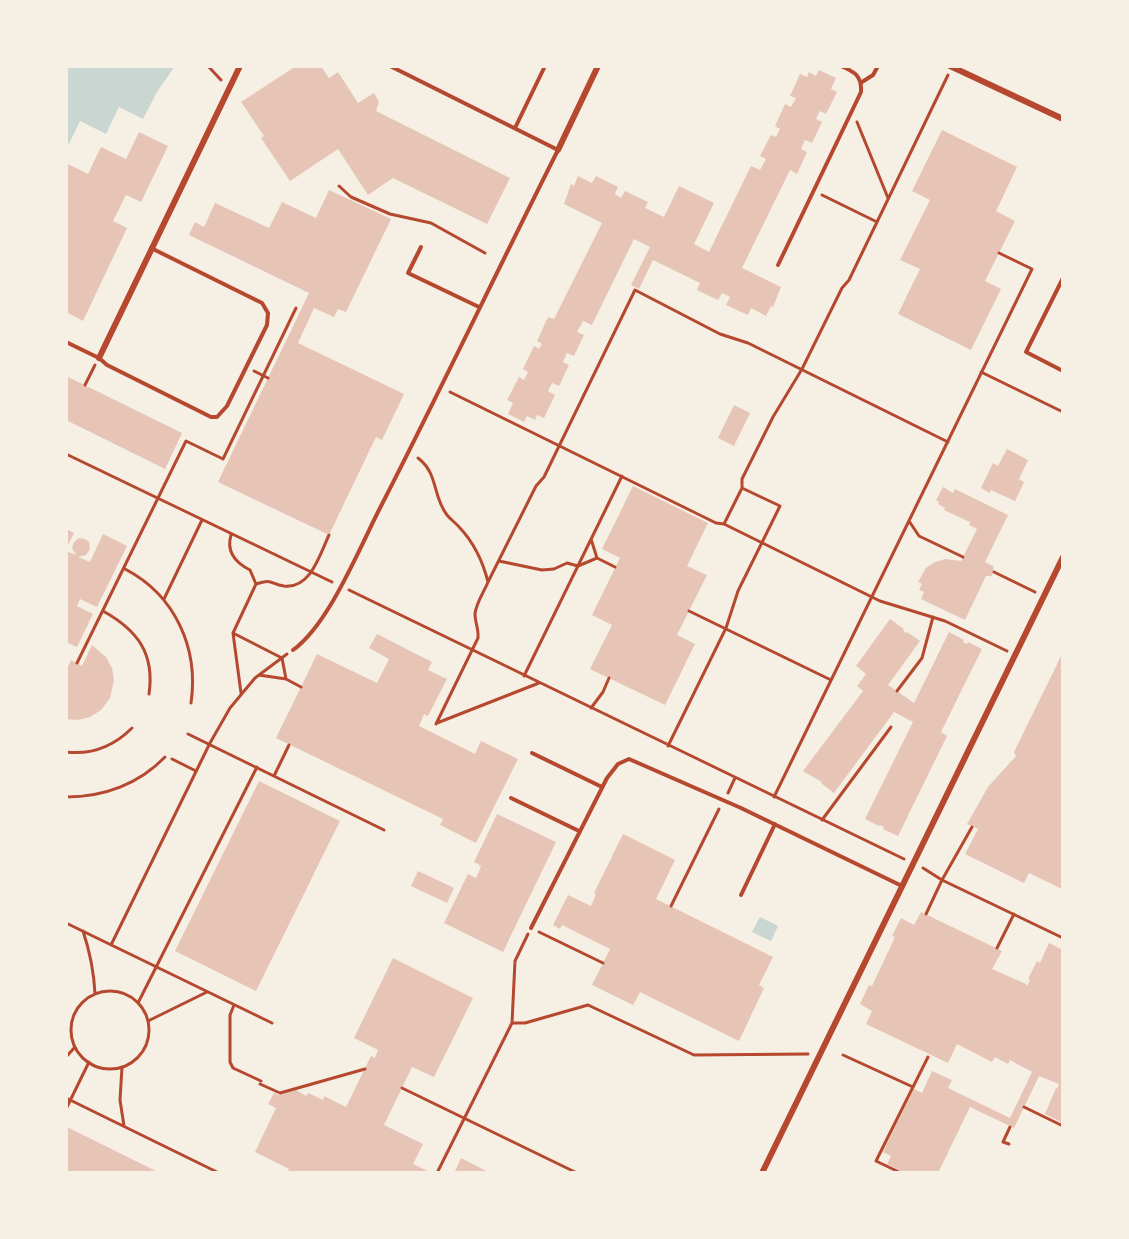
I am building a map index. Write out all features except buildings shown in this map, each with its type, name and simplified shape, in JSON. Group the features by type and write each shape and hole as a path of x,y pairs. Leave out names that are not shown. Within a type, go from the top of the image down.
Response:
{"street":[{"path":"99,357 240,66"},
{"path":"558,150 598,66"},
{"path":"951,66 1063,119"},
{"path":"762,1173 1063,557"}],"lane":[{"path":"293,650 311,634 320,622 340,586 558,150 390,66"},
{"path":"515,128 545,66"},
{"path":"778,265 861,92 862,82 857,74 841,66"},
{"path":"862,82 873,75 878,66"},
{"path":"421,247 408,273 479,307"},
{"path":"66,342 99,357 107,365 211,417 217,417 227,406 267,325 268,313 262,303 152,248"},
{"path":"1063,278 1026,352 1063,371"},
{"path":"532,753 602,788"},
{"path":"531,928 602,788 613,770 624,760 629,759 724,800 902,886"},
{"path":"511,798 579,831"},
{"path":"741,895 775,824"}],"path":[{"path":"208,66 221,80"},
{"path":"724,524 742,488 742,479 802,369 842,288 849,280 951,66"},
{"path":"852,111 888,198"},
{"path":"339,186 351,197 390,214 431,223 485,253"},
{"path":"814,191 877,222"},
{"path":"774,797 1032,269 999,253"},
{"path":"539,683 436,724 473,651 479,632 475,616 476,606 536,486 544,477 635,290 720,334 802,369 948,442"},
{"path":"77,663 186,441 223,459 296,308"},
{"path":"85,385 99,357"},
{"path":"246,367 268,378"},
{"path":"981,372 1063,412"},
{"path":"450,392 716,524 724,524 762,542 872,598 945,621 1007,651"},
{"path":"66,454 905,859"},
{"path":"418,458 430,471 447,515 462,529 482,561 488,582"},
{"path":"524,676 622,476"},
{"path":"668,746 726,628 738,591 780,506 742,488"},
{"path":"163,600 202,520"},
{"path":"909,520 919,536 963,557"},
{"path":"232,534 229,548 232,555 238,564 250,570 256,584 233,633 241,693"},
{"path":"256,584 271,580 283,586 301,583 311,572 329,535"},
{"path":"591,539 597,558 615,567"},
{"path":"498,561 542,570 554,569 567,563 578,566 597,558"},
{"path":"124,569 147,584 163,600 179,622 189,648 193,675 191,703"},
{"path":"994,572 1027,588"},
{"path":"103,611 123,623 140,643 149,668 149,694"},
{"path":"689,611 831,680"},
{"path":"897,691 922,658 933,617"},
{"path":"233,633 282,658"},
{"path":"111,945 196,771 241,693 259,675 293,650"},
{"path":"282,658 286,679"},
{"path":"259,675 286,679 301,687"},
{"path":"591,708 609,678"},
{"path":"822,820 891,727"},
{"path":"66,752 86,753 103,748 119,740 132,728"},
{"path":"188,734 384,830"},
{"path":"274,776 289,745"},
{"path":"66,797 97,794 117,789 143,776 165,757"},
{"path":"172,759 196,771"},
{"path":"138,1003 257,768"},
{"path":"671,906 735,778"},
{"path":"926,914 972,826"},
{"path":"923,868 942,880 1063,938"},
{"path":"997,948 1014,914"},
{"path":"66,923 272,1023"},
{"path":"437,1173 512,1023 515,961 531,928 603,963"},
{"path":"82,931 90,952 95,994"},
{"path":"106,991 129,996 138,1003 143,1008 148,1021 149,1033 147,1044 141,1054 122,1067 110,1069 99,1068 83,1058 75,1047 71,1031 72,1019 85,1000 106,991"},
{"path":"148,1021 207,992"},
{"path":"234,1005 230,1015 230,1062 233,1068 280,1093 364,1069"},
{"path":"512,1023 525,1023 588,1005 694,1055 809,1054"},
{"path":"66,1057 75,1047"},
{"path":"843,1055 913,1087"},
{"path":"901,1173 876,1161 928,1057"},
{"path":"66,1108 68,1099 89,1062"},
{"path":"122,1067 120,1100 124,1126"},
{"path":"402,1088 577,1173"},
{"path":"68,1099 219,1173"},
{"path":"1024,1107 1063,1126"},
{"path":"1009,1144 1004,1142 1011,1126"}],"shaded area":[{"path":"66,66 175,66 157,92 143,119 119,107 106,134 80,121 67,148"},
{"path":"760,917 778,926 771,941 752,932"}]}
